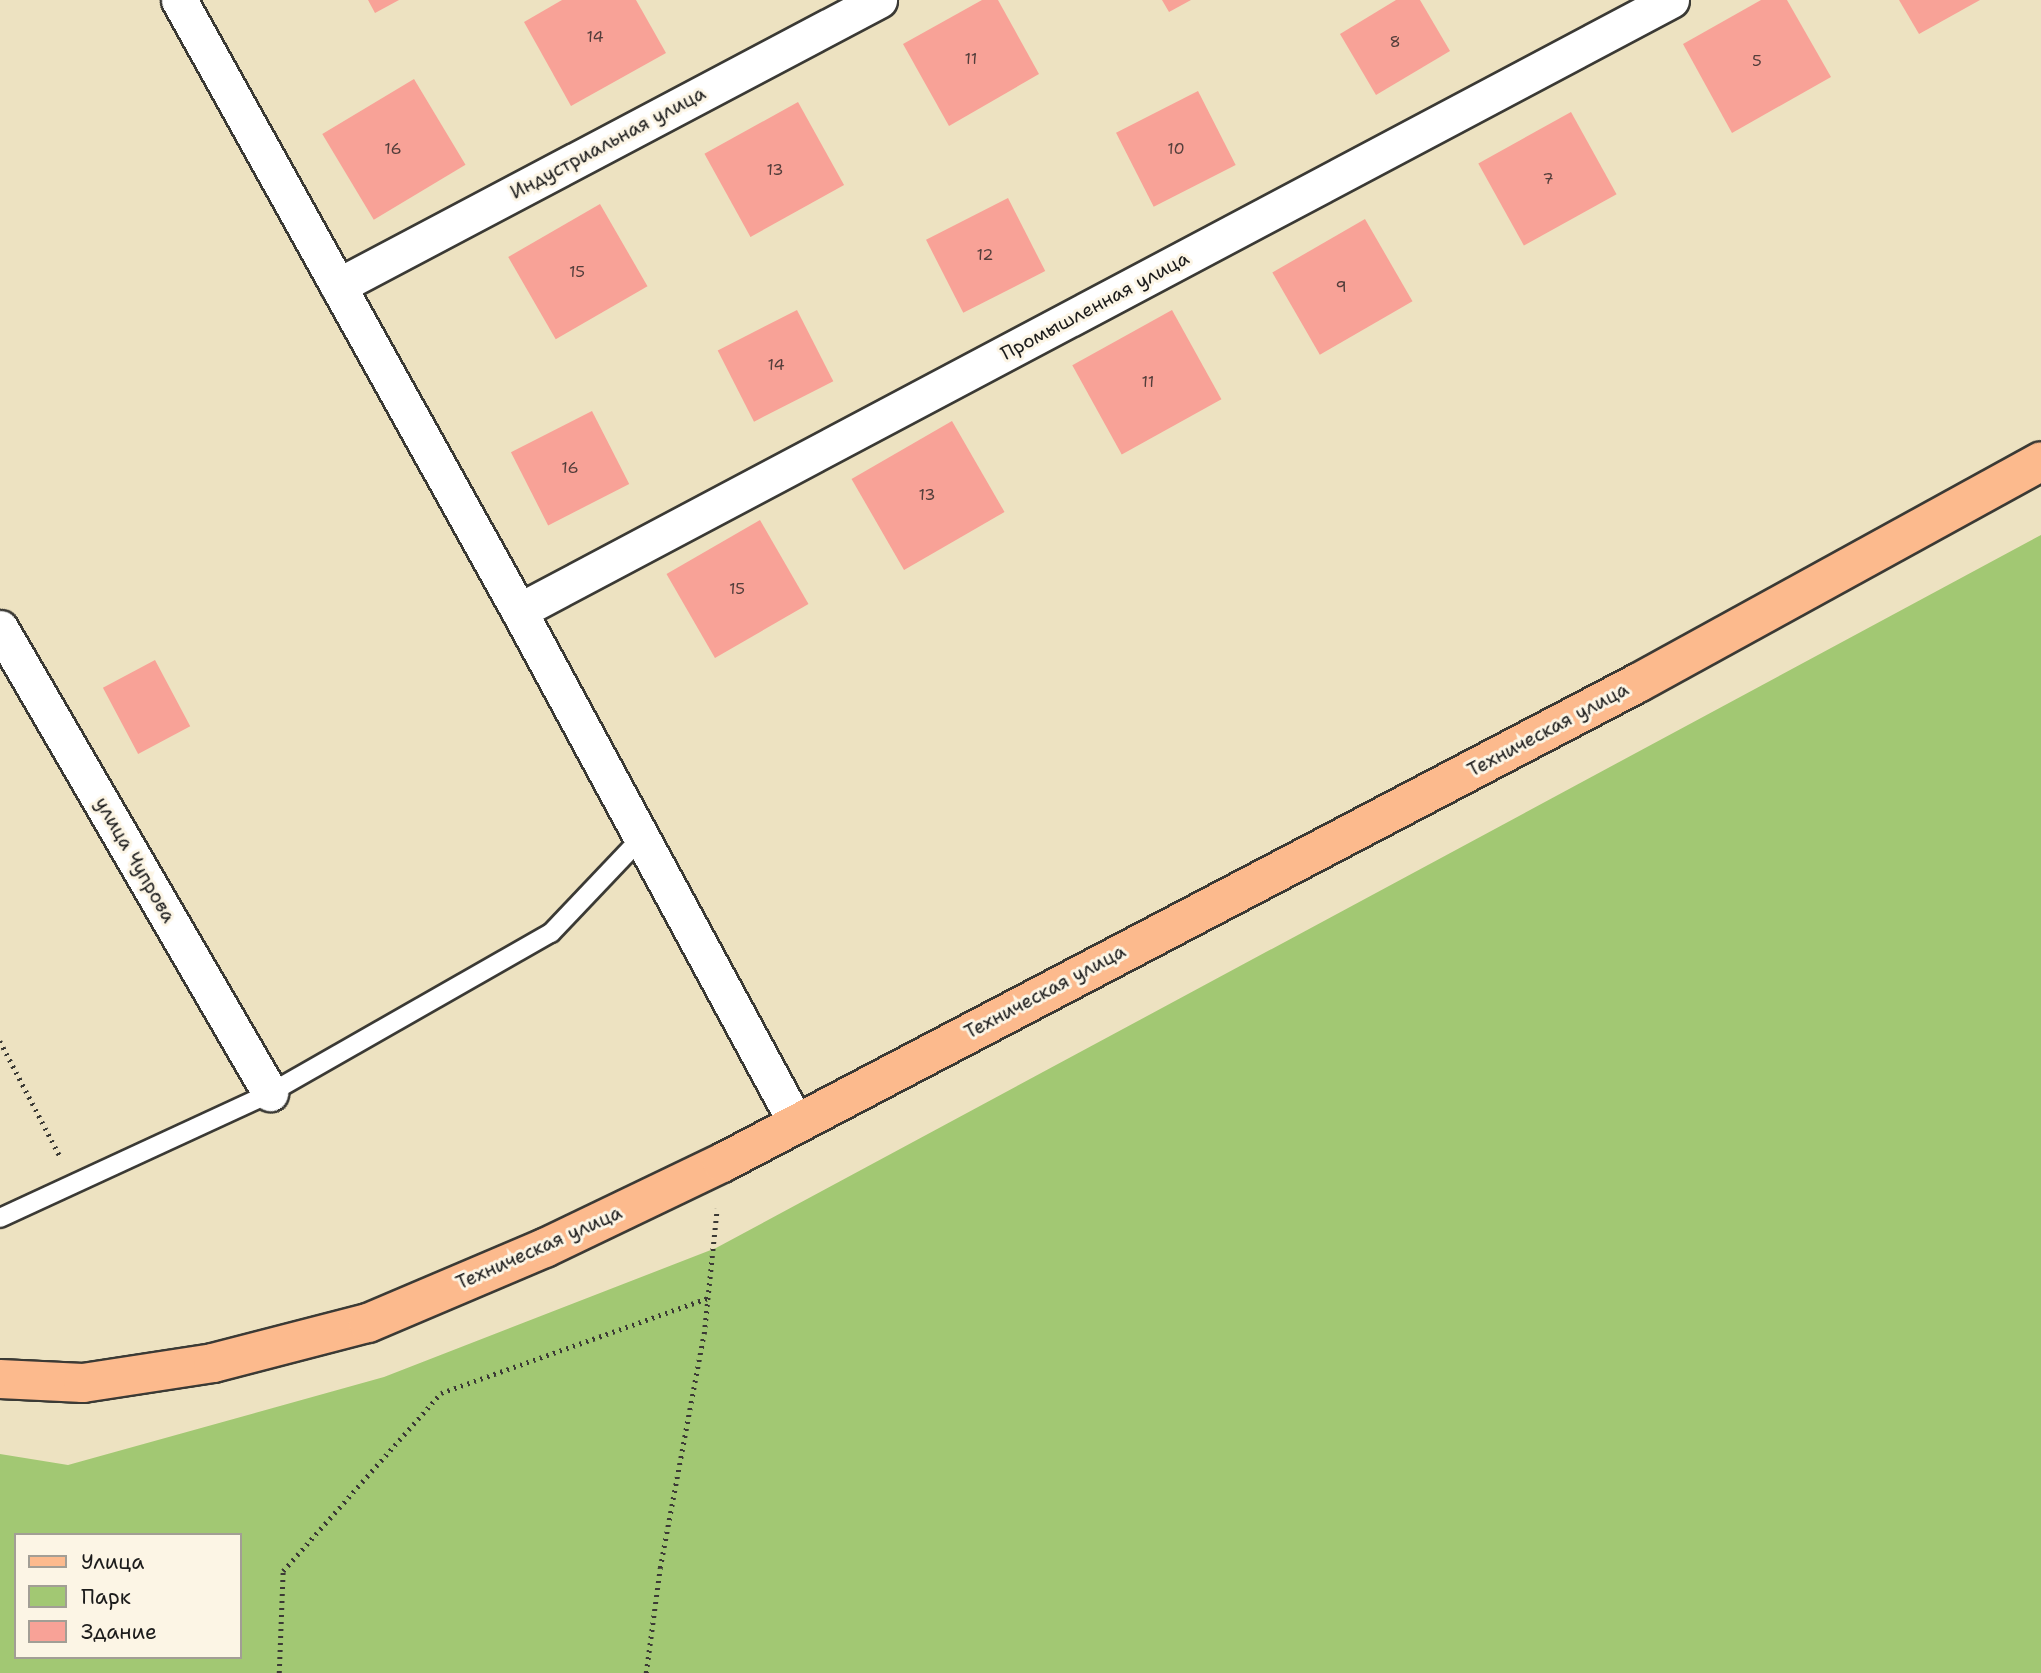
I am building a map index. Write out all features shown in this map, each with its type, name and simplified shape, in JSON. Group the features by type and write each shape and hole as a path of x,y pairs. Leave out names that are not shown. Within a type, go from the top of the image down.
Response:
{"main road":[{"name":"Техническая улица","path":"0,1379 83,1383 213,1363 368,1323 545,1248 722,1163 1638,683 2041,461"}],"street":[{"path":"179,0 519,611 796,1123"},
{"name":"Индустриальная улица","path":"338,286 879,0"},
{"name":"Промышленная улица","path":"519,611 1671,0"},
{"name":"улица Чупрова","path":"0,628 270,1093"}],"lane":[{"path":"0,1217 270,1093 551,933 642,837"}],"path":[{"path":"0,1041 74,1184"},
{"path":"646,1673 660,1568 709,1298 722,1163"},
{"path":"279,1673 283,1571 440,1393 709,1298"}],"green space":[{"path":"2041,535 2041,1673 0,1673 0,1454 68,1465 384,1377 716,1248"}],"building":[{"path":"368,0 399,0 375,13"},
{"path":"562,0 636,0 666,53 571,106 524,22"},
{"path":"982,0 998,0 1039,74 949,126 903,44"},
{"path":"1162,0 1191,0 1169,12"},
{"path":"1396,0 1420,0 1450,51 1376,95 1340,34"},
{"path":"1761,0 1787,0 1831,77 1732,133 1683,44"},
{"path":"1899,0 1980,0 1919,34"},
{"path":"414,79 466,165 374,220 322,134"},
{"path":"1198,91 1236,165 1154,207 1116,133"},
{"path":"798,102 844,185 750,237 704,154"},
{"path":"1571,112 1617,194 1524,246 1478,163"},
{"path":"1008,198 1045,271 963,313 926,240"},
{"path":"600,204 648,286 556,339 508,257"},
{"path":"1365,219 1412,301 1320,355 1272,272"},
{"path":"797,310 833,381 754,422 718,350"},
{"path":"1172,310 1221,399 1122,454 1072,365"},
{"path":"592,411 629,484 548,525 511,452"},
{"path":"952,421 1004,512 904,570 852,479"},
{"path":"760,520 808,604 715,658 666,574"},
{"path":"155,660 190,726 138,754 103,688"}]}
